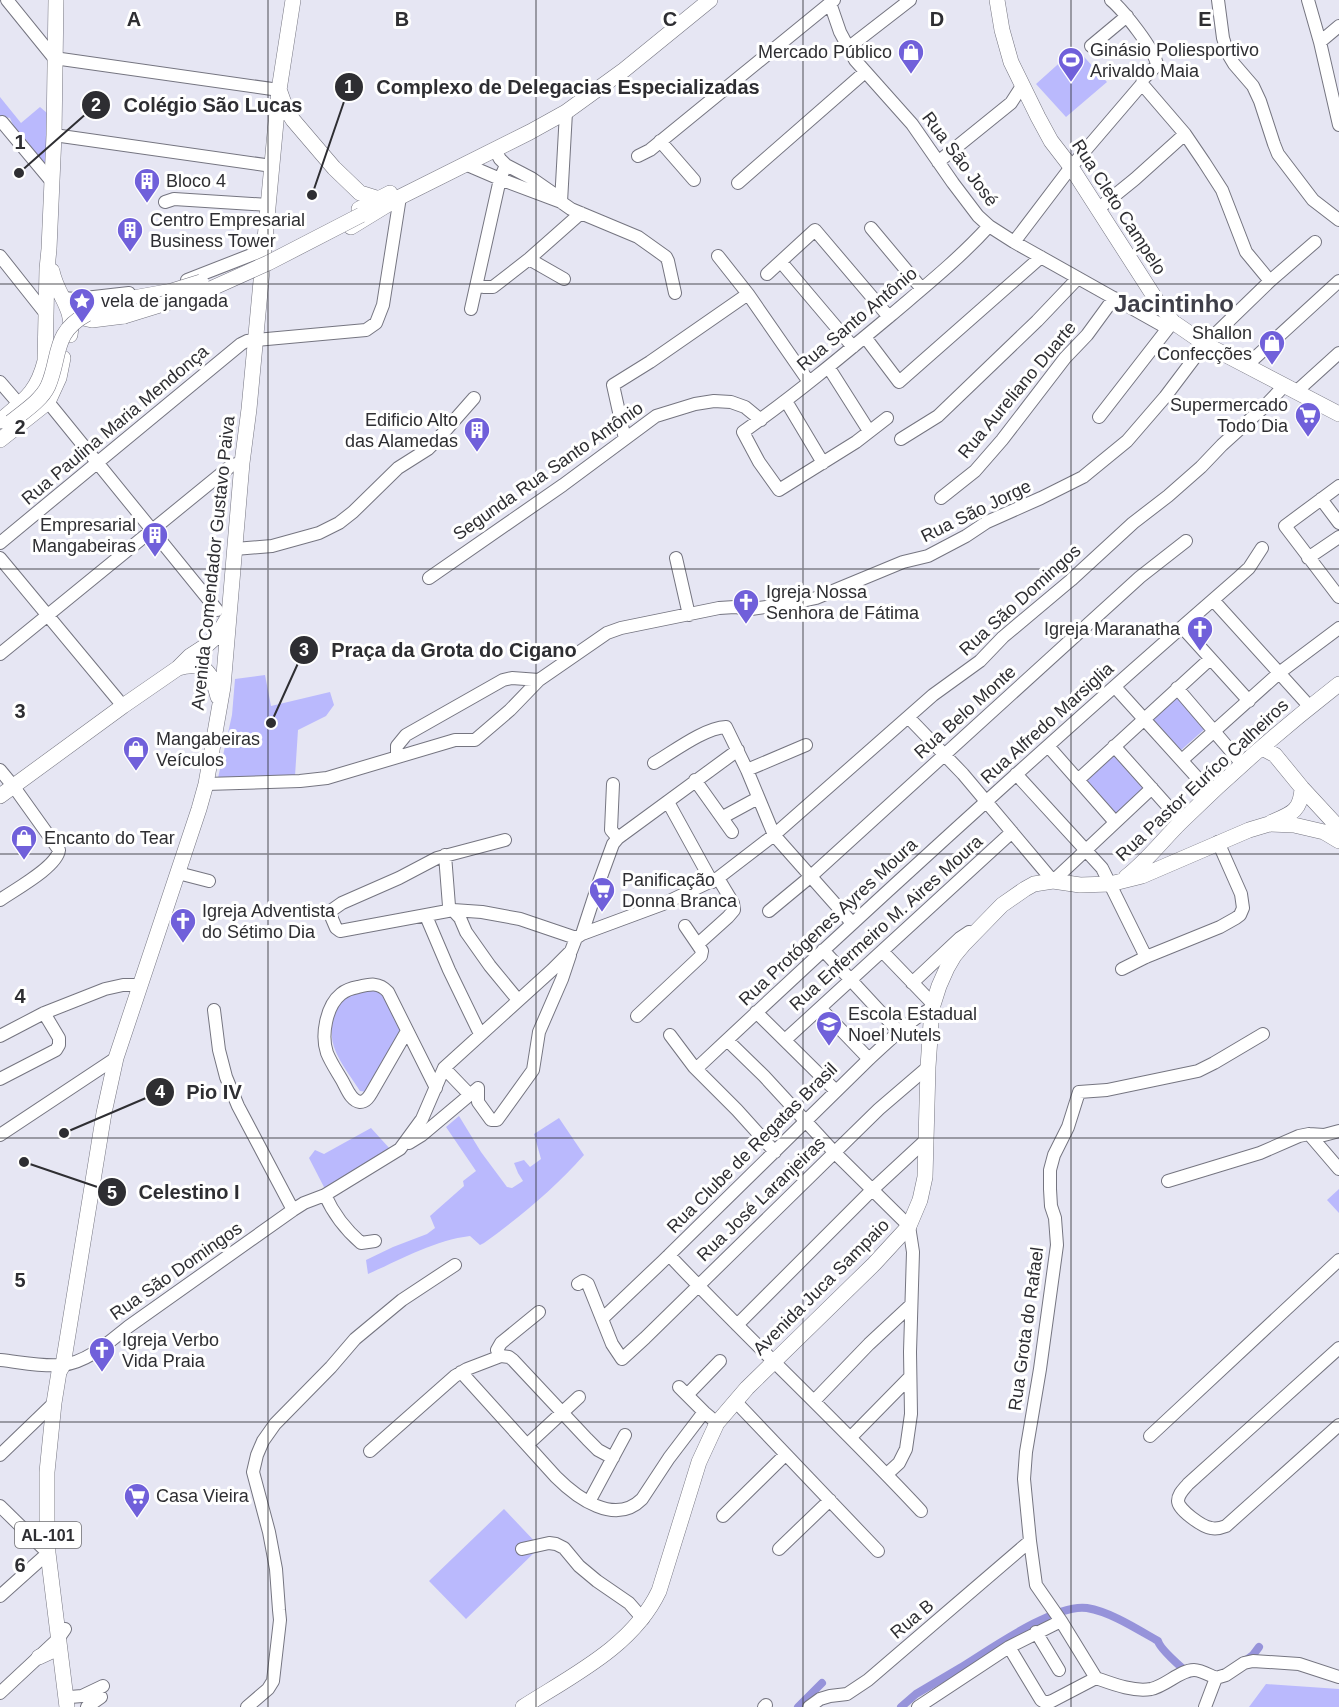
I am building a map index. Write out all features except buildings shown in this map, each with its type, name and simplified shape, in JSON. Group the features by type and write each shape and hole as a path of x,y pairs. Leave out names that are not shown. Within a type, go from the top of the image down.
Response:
{"main road":[{"path":"4,424 36,386 45,361 46,269 49,249 54,135 56,0"},
{"name":"Avenida Comendador Gustavo Paiva","path":"70,1704 48,1553 47,1472 51,1422 59,1372 63,1365 104,1113 116,1059 206,784 223,687 223,613 236,544 279,90 293,0"},
{"path":"66,304 81,318 92,320 124,316 208,290 268,263 360,212 379,198 558,108 620,65 698,0"},
{"path":"262,272 363,220 400,197 566,112 624,70 710,0"},
{"name":"Rua Cleto Campelo","path":"997,0 1011,62 1051,141 1071,167 1170,325 1339,414"},
{"path":"279,90 293,120 334,168 360,193 379,198"},
{"path":"4,424 38,399 47,387 64,333 79,318 104,304 172,291 203,281 360,212 400,197"},
{"path":"0,440 48,402 59,378 72,318 54,280 49,249"},
{"path":"0,796 178,668 190,656 218,636 223,613"},
{"path":"178,668 191,665 205,669 213,679 219,704"},
{"name":"Rua Pastor Euríco Calheiros","path":"1115,883 1139,867 1181,821 1242,764 1269,748 1310,707 1339,684"},
{"path":"1269,748 1339,828"},
{"path":"1269,824 1296,810 1302,800 1302,788"},
{"path":"1324,832 1326,814 1339,805"},
{"name":"Avenida Juca Sampaio","path":"523,1707 599,1658 632,1631 643,1618 659,1591 699,1462 717,1423 735,1401 874,1264 909,1226 924,1188 932,1006 954,956 985,922 1002,905 1034,884 1053,881 1080,885 1115,883 1142,876 1218,842 1269,824 1294,825 1324,832 1339,841"},
{"path":"1157,848 1160,859 1169,865"},
{"name":"Avenida Comendador Gustavo Paiva","path":"63,1365 67,1373 51,1422 56,1474 61,1640 70,1704"},
{"path":"39,1657 54,1650 61,1640"}],"street":[{"path":"7,0 54,58 279,90"},
{"path":"848,48 910,0"},
{"path":"1014,242 1071,167 1157,65 1154,54 1127,16 1111,0"},
{"path":"1218,0 1223,38 1228,54 1253,86 1278,154 1313,200 1339,220"},
{"path":"1308,0 1339,125"},
{"path":"638,156 660,141 832,2"},
{"name":"Rua São José","path":"832,2 840,32 855,60 912,124 978,216 1014,242 1114,298 1170,325"},
{"path":"1091,46 1127,16"},
{"path":"1320,42 1339,26"},
{"path":"738,183 865,72"},
{"path":"1142,84 1185,134 1222,190 1246,252 1270,281"},
{"path":"938,162 1011,102 1022,86"},
{"path":"561,202 566,112"},
{"path":"2,122 52,182"},
{"path":"1098,209 1185,134"},
{"path":"54,135 272,166"},
{"path":"660,141 694,180"},
{"path":"495,150 506,165 531,178 571,209 638,237 666,257 675,293"},
{"path":"465,164 561,202"},
{"path":"471,309 500,179 506,165"},
{"path":"256,339 344,333 372,327 378,319 382,305 400,197"},
{"path":"165,202 174,199 268,205"},
{"path":"477,285 493,287 530,259 581,213"},
{"name":"Rua Santo Antônio","path":"823,463 779,490 759,462 743,432 829,368 971,246 989,226"},
{"path":"871,228 922,289"},
{"path":"767,274 814,230 889,317"},
{"name":"Rua São Jorge","path":"206,784 327,778 455,740 475,740 510,710 539,680 607,633 621,628 719,608 751,609 816,598 903,562 928,556 987,522 1083,477 1127,441 1165,397 1205,344 1270,281 1315,242"},
{"path":"66,304 76,300 161,288 186,281 264,250"},
{"path":"0,256 46,314"},
{"path":"718,256 748,294 809,382"},
{"path":"865,337 899,382 1041,257"},
{"path":"530,259 564,279"},
{"path":"781,262 853,347"},
{"path":"902,439 938,416 1078,278"},
{"path":"1246,366 1339,281"},
{"path":"625,439 613,385 748,294"},
{"name":"Rua Aureliano Duarte","path":"941,498 975,471 1065,358 1087,335 1114,298"},
{"path":"1099,417 1170,325"},
{"name":"Rua Paulina Maria Mendonça","path":"0,543 241,344 256,339"},
{"name":"Rua São Domingos","path":"579,936 663,904 715,880 774,835 949,682 980,661 1010,631 1071,580 1133,523 1168,496 1265,406 1339,353"},
{"path":"829,368 869,431"},
{"path":"0,382 19,404"},
{"path":"236,544 262,548 319,533 339,523 398,468 428,449 474,398"},
{"name":"Segunda Rua Santo Antônio","path":"429,579 563,485 656,416 695,404 714,401 731,402 745,407 761,420"},
{"path":"786,401 823,463 856,442 887,418"},
{"path":"48,402 223,613"},
{"path":"0,654 232,465 242,463"},
{"path":"1339,486 1285,526 1339,597"},
{"path":"1321,499 1339,524"},
{"path":"1308,558 1339,537"},
{"name":"Rua Belo Monte","path":"769,911 810,877 1140,577 1186,541"},
{"name":"Rua Alfredo Marsiglia","path":"985,802 1249,568 1262,548"},
{"path":"0,558 123,706"},
{"path":"676,558 689,615"},
{"path":"1213,600 1310,707"},
{"path":"1182,627 1250,701"},
{"path":"1182,760 1279,673 1339,628"},
{"path":"1079,779 1210,659"},
{"path":"397,756 397,746 406,735 503,680 512,678 539,680"},
{"path":"1115,687 1211,793"},
{"path":"1177,688 1242,764"},
{"path":"908,717 963,774 1053,881 1152,788"},
{"path":"654,764 706,732 726,727 774,835 852,923"},
{"path":"747,770 806,745"},
{"path":"1048,746 1115,822"},
{"path":"1114,746 1181,821"},
{"path":"613,784 611,830 618,838 738,750"},
{"path":"0,770 58,850 58,855 45,869 0,900"},
{"path":"1016,774 1115,883 1146,957"},
{"path":"695,780 732,832"},
{"path":"723,817 758,798"},
{"path":"668,802 715,880 733,903 734,910 728,918 698,944"},
{"name":"Rua Protógenes Ayres Moura","path":"696,1069 985,802"},
{"name":"Rua Enfermeiro M. Aires Moura","path":"785,1040 1012,832"},
{"name":"Rua São Domingos","path":"0,1360 63,1365 82,1359 293,1210 325,1195 400,1149 422,1119 444,1068 571,951 579,936 613,844 618,838"},
{"path":"505,840 445,855 342,903 332,909 330,916 336,930 453,910 482,912 520,919 579,936"},
{"path":"1122,969 1220,927 1242,912 1243,903 1240,894 1218,842"},
{"path":"445,855 449,906 460,918 466,932 490,966 518,1000"},
{"path":"178,873 210,881"},
{"path":"426,916 480,1034"},
{"path":"912,983 960,938 985,922"},
{"path":"638,1016 700,958 702,951 686,926"},
{"path":"823,950 900,1032"},
{"path":"444,1068 474,1091 486,1116 493,1121 501,1116 533,1070 539,1032 562,979 571,951"},
{"path":"882,951 932,1006"},
{"path":"407,1031 368,1098 360,1102 353,1099 326,1052 324,1034 327,1017 341,994 355,987 370,984 382,986 388,992 436,1088"},
{"path":"0,1036 44,1013 105,989 123,985 140,985"},
{"name":"Rua Clube de Regatas Brasil","path":"602,1319 836,1090 932,1006"},
{"path":"820,1008 869,1059"},
{"path":"214,1010 219,1050 226,1077 238,1106 293,1210"},
{"path":"756,1012 836,1090"},
{"path":"0,1079 56,1050 59,1038 44,1013"},
{"name":"Rua Grota do Rafael","path":"1096,1678 1036,1585 1024,1479 1057,1245 1055,1218 1050,1197 1050,1170 1079,1092 1107,1090 1198,1071 1263,1034"},
{"path":"670,1035 696,1069 775,1152"},
{"path":"727,1040 764,1076 834,1152 909,1226 912,1246 911,1414 906,1449 899,1463 887,1474"},
{"path":"0,1136 116,1059"},
{"name":"Rua José Laranjeiras","path":"602,1319 612,1344 622,1359 879,1109 928,1067"},
{"path":"400,1149 422,1135 474,1091"},
{"path":"1168,1181 1250,1156 1299,1136 1324,1135 1339,1131"},
{"path":"1309,1134 1339,1169"},
{"path":"1323,1150 1339,1137"},
{"path":"737,1325 873,1189 926,1140"},
{"path":"325,1195 350,1233 361,1243 375,1241"},
{"path":"669,1255 851,1437 921,1511"},
{"path":"1150,1436 1339,1260"},
{"path":"247,1707 268,1689 273,1681 280,1620 276,1569 253,1472 263,1441 275,1424 355,1339 402,1300 455,1265"},
{"path":"582,1283 602,1319"},
{"path":"814,1401 869,1344 911,1305"},
{"path":"501,1356 499,1346 538,1312"},
{"path":"1339,1348 1180,1493 1179,1504 1200,1523 1211,1528 1226,1526 1339,1425"},
{"path":"370,1451 461,1372 501,1356 513,1360 586,1439 598,1450 613,1458"},
{"path":"717,1423 683,1391 720,1361"},
{"path":"461,1372 570,1491 602,1508 622,1511 636,1505 704,1412"},
{"path":"851,1437 910,1377"},
{"path":"527,1445 579,1397"},
{"path":"735,1401 878,1551"},
{"path":"0,1455 51,1422"},
{"path":"589,1502 626,1435"},
{"path":"723,1516 785,1455"},
{"path":"779,1550 830,1500"},
{"path":"0,1506 48,1553 0,1596"},
{"name":"Rua B","path":"809,1707 820,1699 847,1694 868,1680 1030,1541"},
{"path":"522,1549 549,1543 560,1546 597,1581 629,1603 643,1618"},
{"path":"921,1706 1058,1617"},
{"path":"1036,1632 1059,1670"},
{"path":"1009,1647 1041,1700 1048,1703 1096,1678 1126,1687 1151,1689 1188,1671 1194,1670 1216,1678 1226,1675 1244,1663 1253,1661 1299,1664 1339,1677"},
{"path":"0,1694 39,1657"},
{"path":"1205,1707 1216,1678"},
{"path":"70,1704 82,1696 102,1691 87,1707"},
{"path":"830,1696 841,1707"}],"shaded area":[{"name":"Ginásio Poliesportivo Arivaldo Maia","path":"1076,48 1107,82 1066,117 1036,84"},
{"path":"0,97 21,123 40,107 47,113 46,166 12,131 13,125 10,118 0,116"},
{"path":"265,675 271,706 330,692 334,705 326,716 298,730 295,776 218,778 232,715 235,679"},
{"path":"1179,693 1208,726 1180,751 1151,717"},
{"path":"1113,750 1148,789 1115,817 1081,778"},
{"path":"382,987 402,1032 367,1092 360,1091 344,1067 334,1046 333,1023 344,995"},
{"path":"459,1116 481,1152 507,1187 512,1188 523,1181 514,1163 524,1160 530,1167 541,1159 534,1134 559,1118 584,1155 537,1202 484,1243 480,1245 470,1236 457,1238 418,1251 368,1274 366,1260 427,1234 435,1228 430,1216 464,1186 463,1181 476,1171 446,1127"},
{"path":"371,1128 391,1150 325,1189 309,1158 315,1150 324,1154"},
{"path":"1339,1189 1339,1213 1327,1200"},
{"path":"504,1509 540,1547 466,1619 429,1581"},
{"path":"1266,1684 1339,1689 1339,1707 1249,1707"}],"waterway":[{"path":"901,1707 916,1694 1004,1640 1040,1620 1074,1608 1096,1610 1133,1626 1158,1641 1189,1674"},
{"path":"1245,1661 1259,1647"},
{"path":"798,1707 822,1683"}],"place":[{"name":"Mercado Público","path":"911,75"},
{"name":"Ginásio Poliesportivo Arivaldo Maia","path":"1071,83"},
{"name":"Colégio São Lucas","path":"19,173"},
{"name":"Complexo de Delegacias Especializadas","path":"312,195"},
{"name":"Bloco 4","path":"147,204"},
{"name":"Centro Empresarial Business Tower","path":"130,253"},
{"name":"vela de jangada","path":"82,324"},
{"name":"Shallon Confecções","path":"1272,366"},
{"name":"Supermercado Todo Dia","path":"1308,438"},
{"name":"Edificio Alto das Alamedas","path":"477,453"},
{"name":"Empresarial Mangabeiras","path":"155,558"},
{"name":"Igreja Nossa Senhora de Fátima","path":"746,625"},
{"name":"Igreja Maranatha","path":"1200,652"},
{"name":"Praça da Grota do Cigano","path":"271,723"},
{"name":"Mangabeiras Veículos","path":"136,772"},
{"name":"Encanto do Tear","path":"24,861"},
{"name":"Panificação Donna Branca","path":"602,913"},
{"name":"Igreja Adventista do Sétimo Dia","path":"183,944"},
{"name":"Escola Estadual Noel Nutels","path":"829,1047"},
{"name":"Pio IV","path":"64,1133"},
{"name":"Celestino I","path":"24,1162"},
{"name":"Igreja Verbo Vida Praia","path":"102,1373"},
{"name":"Casa Vieira","path":"137,1519"}],"district":[{"name":"Jacintinho","path":"1174,304"}]}
